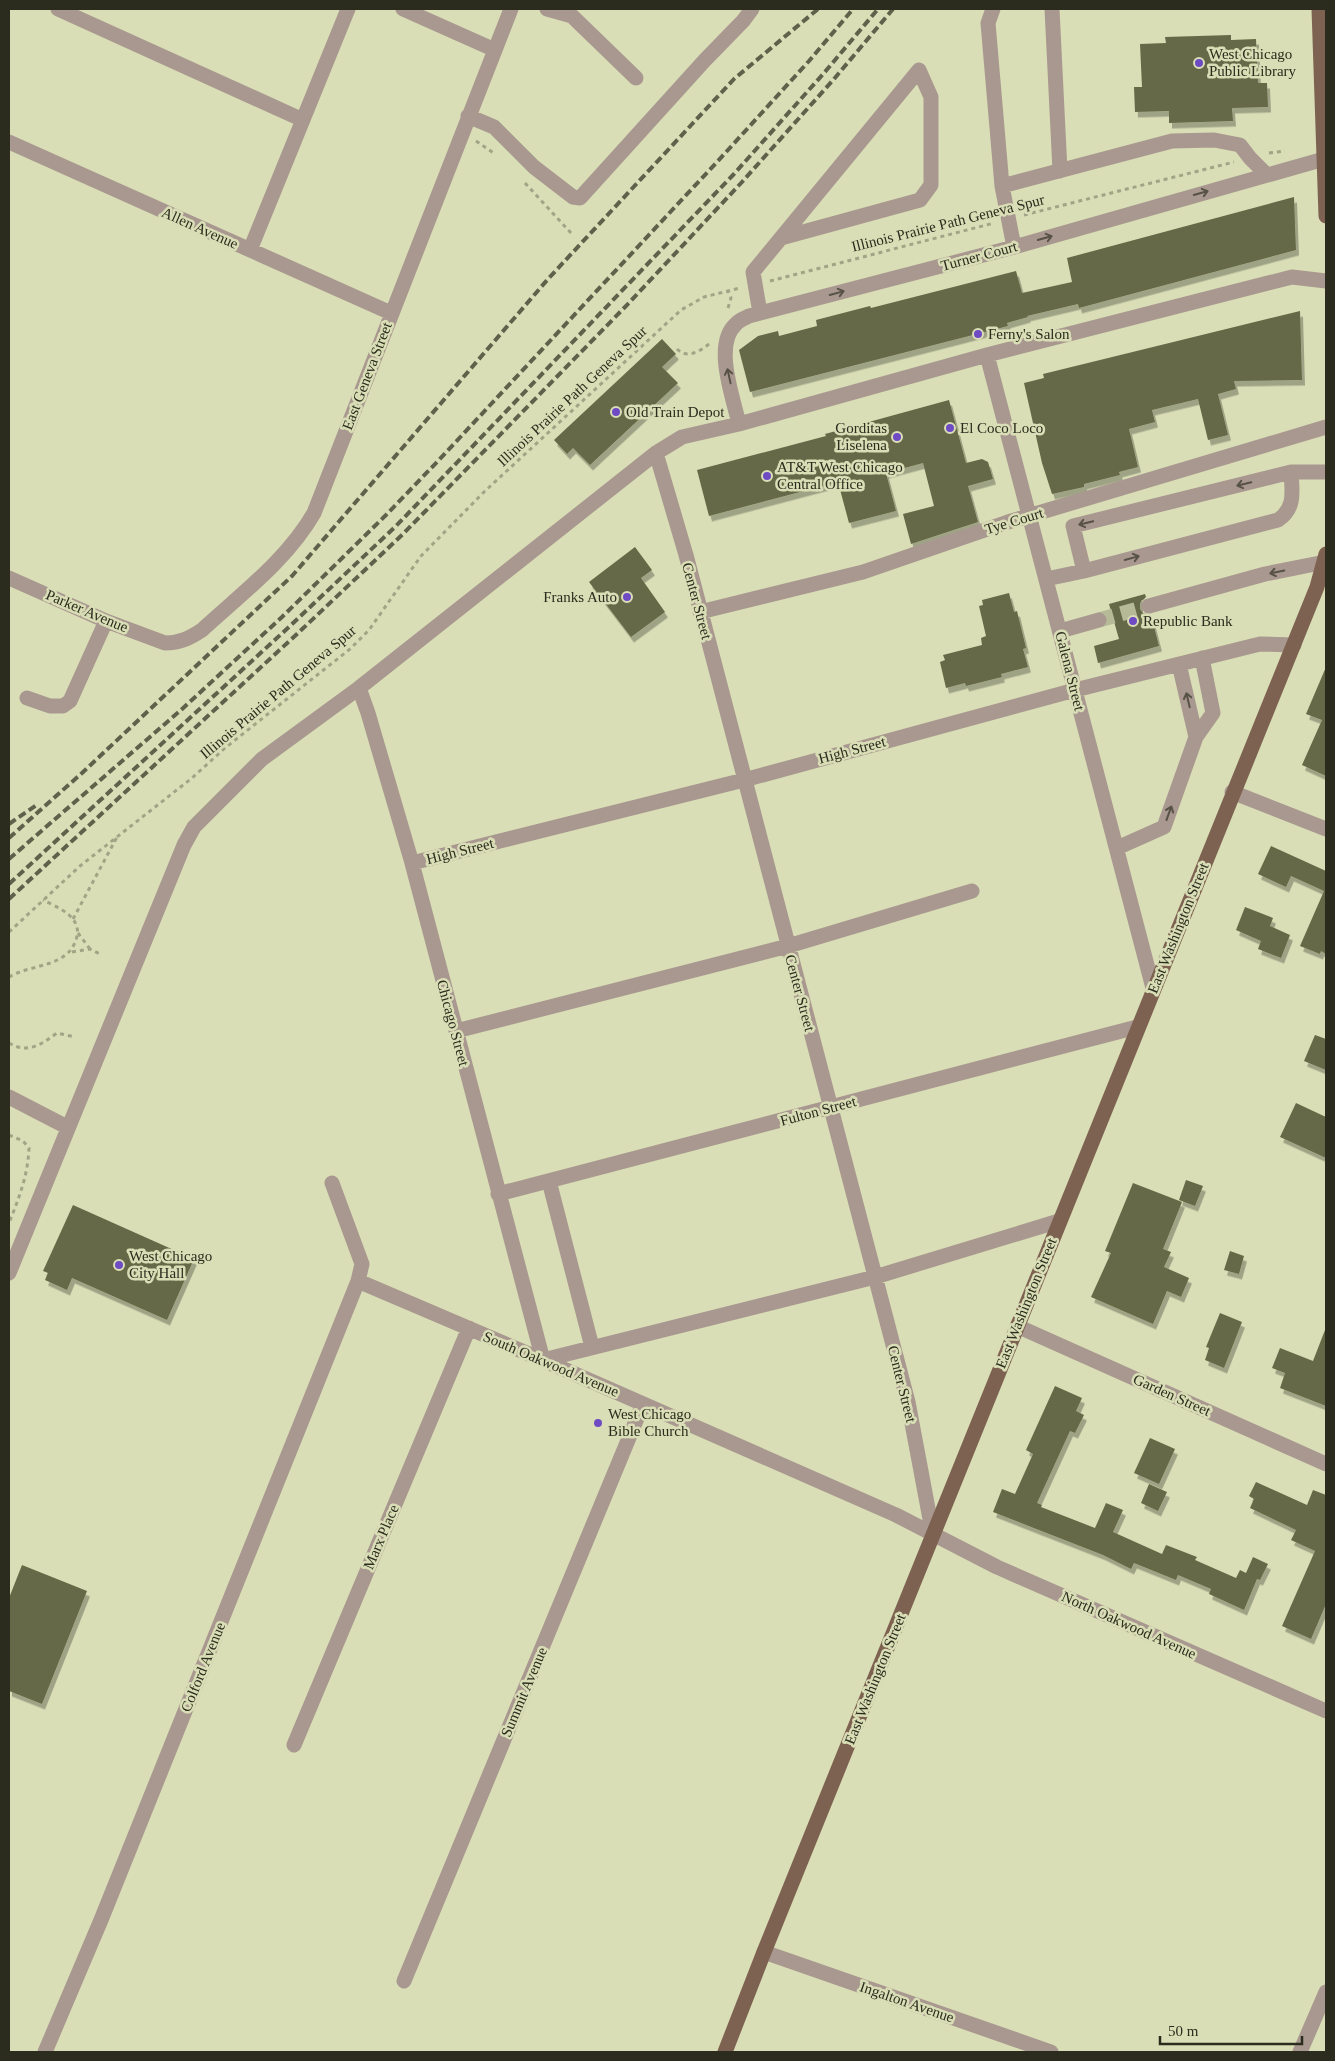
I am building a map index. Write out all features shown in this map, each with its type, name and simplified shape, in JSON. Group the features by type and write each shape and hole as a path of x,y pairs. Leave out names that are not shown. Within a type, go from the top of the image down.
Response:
{"main road":[{"path":"1319,9 1326,216"},
{"name":"East Washington Street","path":"725,2052 1232,792 1294,645 1317,587 1326,558"}],"street":[{"path":"58,9 303,120"},
{"path":"250,250 348,9"},
{"path":"403,9 495,50"},
{"name":"East Geneva Street","path":"165,642 182,641 202,630 289,550 304,531 314,513 511,9"},
{"path":"547,9 572,16 636,78"},
{"path":"468,116 494,127 534,167 573,197 580,198 705,60 744,21 752,9"},
{"path":"993,9 988,23 1002,186 1014,247"},
{"path":"1052,9 1060,170"},
{"path":"760,313 753,272 919,70 931,97 931,185 920,200 781,238"},
{"path":"1002,186 1172,141 1214,140 1240,144 1250,158 1267,175"},
{"name":"Allen Avenue","path":"9,142 391,313"},
{"name":"Turner Court","path":"739,424 724,354 727,337 735,324 749,316 1014,247 1267,175 1325,150"},
{"path":"9,1273 67,1127 184,845 194,827 262,759 359,688 656,453 682,438 987,355 1292,277 1326,281"},
{"name":"Galena Street","path":"987,355 1154,988"},
{"name":"Tye Court","path":"700,612 863,572 1030,516 1326,427"},
{"name":"Center Street","path":"656,453 670,498 908,1402 933,1535"},
{"path":"1084,571 1073,526 1291,472 1326,472"},
{"path":"1046,579 1084,571 1278,520 1284,516 1292,503 1291,472"},
{"path":"1149,606 1326,558"},
{"name":"Parker Avenue","path":"9,578 106,620 165,642"},
{"path":"27,698 50,706 63,706 70,701 106,620"},
{"path":"1060,631 1099,620"},
{"name":"High Street","path":"412,863 744,780 1075,690 1202,658 1260,644 1294,645"},
{"path":"1116,848 1164,827 1196,737 1213,713 1202,658"},
{"path":"1179,664 1196,737"},
{"name":"Chicago Street","path":"359,688 412,863 543,1360"},
{"path":"1232,792 1326,829"},
{"path":"456,1031 788,946 972,891"},
{"name":"Fulton Street","path":"498,1194 1137,1028"},
{"path":"9,1097 67,1127"},
{"path":"549,1181 592,1347"},
{"name":"Colford Avenue","path":"45,2052 102,1920 358,1281 362,1264 332,1183"},
{"path":"543,1360 874,1277 1059,1221"},
{"name":"South Oakwood Avenue","path":"358,1281 896,1515 933,1535"},
{"name":"Garden Street","path":"1017,1326 1326,1464"},
{"name":"Marx Place","path":"294,1745 469,1328"},
{"name":"Summit Avenue","path":"404,1980 643,1404"},
{"name":"North Oakwood Avenue","path":"933,1535 997,1567 1326,1711"},
{"name":"Ingalton Avenue","path":"764,1952 1051,2052"},
{"path":"1300,2052 1326,1992"}],"path":[{"path":"462,132 486,140 502,158 470,138 462,132"},
{"name":"Illinois Prairie Path Geneva Spur","path":"9,932 118,834 192,778 226,748 350,649 369,630 421,556 485,491 681,310 704,297 1250,158 1292,150"},
{"path":"521,179 571,234"},
{"path":"73,919 118,834"},
{"path":"43,900 70,914 78,933 90,949 102,954"},
{"path":"71,952 78,933"},
{"path":"9,977 18,972 63,957 71,952 90,949"},
{"path":"9,1043 21,1048 31,1048 57,1034 75,1037"},
{"path":"9,1135 23,1141 29,1148 29,1166 9,1223"}],"building":[{"name":"West Chicago Public Library","path":"1231,35 1231,40 1256,39 1258,83 1267,83 1268,107 1232,108 1233,121 1169,123 1169,111 1135,112 1134,87 1142,87 1140,44 1166,43 1165,37"},
{"path":"1294,197 1296,250 1079,308 1078,304 1027,316 1007,323 1008,326 750,392 739,350 758,336 778,331 779,336 817,326 816,320 1016,271 1022,293 1072,282 1067,258"},
{"path":"1300,311 1302,380 1234,381 1236,389 1218,394 1228,435 1208,440 1198,399 1152,410 1155,422 1129,429 1138,467 1119,472 1120,475 1084,484 1084,487 1052,494 1042,463 1024,383 1044,378 1043,374"},
{"name":"Old Train Depot","path":"662,339 676,354 662,367 678,383 590,465 573,448 567,454 554,440"},
{"path":"949,400 966,463 982,459 988,462 993,479 968,486 978,522 911,544 903,514 934,506 923,463 886,473 896,511 849,523 838,482 709,516 697,470 826,436 825,434"},
{"name":"Franks Auto","path":"635,547 652,570 641,578 665,612 631,637 589,582"},
{"path":"1009,593 1014,612 1017,611 1026,648 1023,649 1028,667 1001,674 1002,677 966,686 965,683 946,688 940,662 945,660 943,655 982,645 981,638 986,636 979,606 983,605 982,600"},
{"name":"Republic Bank","path":"1145,594 1146,597 1140,603 1140,609 1143,613 1151,615 1159,646 1098,663 1094,646 1119,639 1109,604"},
{"path":"1326,667 1326,776 1302,765 1322,720 1306,714"},
{"path":"1271,846 1326,871 1326,954 1321,951 1320,954 1300,946 1324,891 1291,876 1286,887 1258,874"},
{"path":"1245,907 1273,918 1270,926 1290,935 1281,958 1258,949 1261,941 1236,930"},
{"path":"1315,1035 1326,1039 1326,1070 1304,1061"},
{"path":"1296,1103 1326,1117 1326,1158 1280,1137"},
{"path":"1186,1180 1203,1186 1195,1206 1179,1200"},
{"path":"1133,1183 1182,1202 1163,1249 1171,1252 1164,1267 1189,1278 1181,1297 1167,1291 1153,1324 1091,1297 1111,1253 1105,1251"},
{"name":"West Chicago City Hall","path":"73,1205 194,1259 167,1320 72,1278 67,1290 45,1280 48,1273 43,1271"},
{"path":"1230,1251 1244,1256 1239,1274 1224,1270"},
{"path":"1220,1313 1242,1322 1224,1368 1205,1360 1209,1348 1206,1347"},
{"path":"1325,1330 1326,1406 1280,1388 1285,1373 1272,1368 1280,1348 1313,1361"},
{"path":"1055,1386 1082,1398 1076,1411 1084,1415 1075,1433 1070,1431 1037,1503 1042,1505 1041,1507 1095,1528 1106,1503 1123,1510 1113,1532 1162,1554 1166,1545 1197,1557 1195,1560 1236,1578 1240,1570 1246,1573 1253,1557 1268,1564 1260,1580 1257,1579 1244,1610 1209,1594 1211,1589 1178,1575 1176,1580 1134,1563 1131,1569 1103,1555 993,1512 1002,1489 1015,1494 1033,1454 1026,1450"},
{"path":"1150,1438 1175,1449 1159,1484 1134,1473"},
{"path":"1256,1482 1307,1505 1313,1490 1326,1495 1326,1604 1311,1639 1282,1626 1315,1551 1291,1540 1296,1530 1250,1508 1254,1499 1249,1496"},
{"path":"1149,1484 1167,1492 1158,1511 1141,1503"},
{"path":"22,1565 87,1591 42,1704 9,1691 9,1598"}],"tunnel":[{"path":"1099,620 1149,606"}],"railway":[{"path":"9,838 82,773 292,576 548,279 734,79 818,9"},
{"path":"9,859 181,710 282,617 386,515 717,162 809,61 853,9"},
{"path":"9,884 396,526 734,174 878,9"},
{"path":"9,899 403,534 627,305 742,182 834,79 893,9"},
{"path":"9,824 38,804"}],"place":[{"name":"West Chicago Public Library","path":"1199,63"},
{"name":"Ferny's Salon","path":"978,334"},
{"name":"Old Train Depot","path":"616,412"},
{"name":"El Coco Loco","path":"950,428"},
{"name":"Gorditas Liselena","path":"897,437"},
{"name":"AT&T West Chicago Central Office","path":"767,476"},
{"name":"Franks Auto","path":"627,597"},
{"name":"Republic Bank","path":"1133,621"},
{"name":"West Chicago City Hall","path":"119,1265"},
{"name":"West Chicago Bible Church","path":"598,1423"}]}
